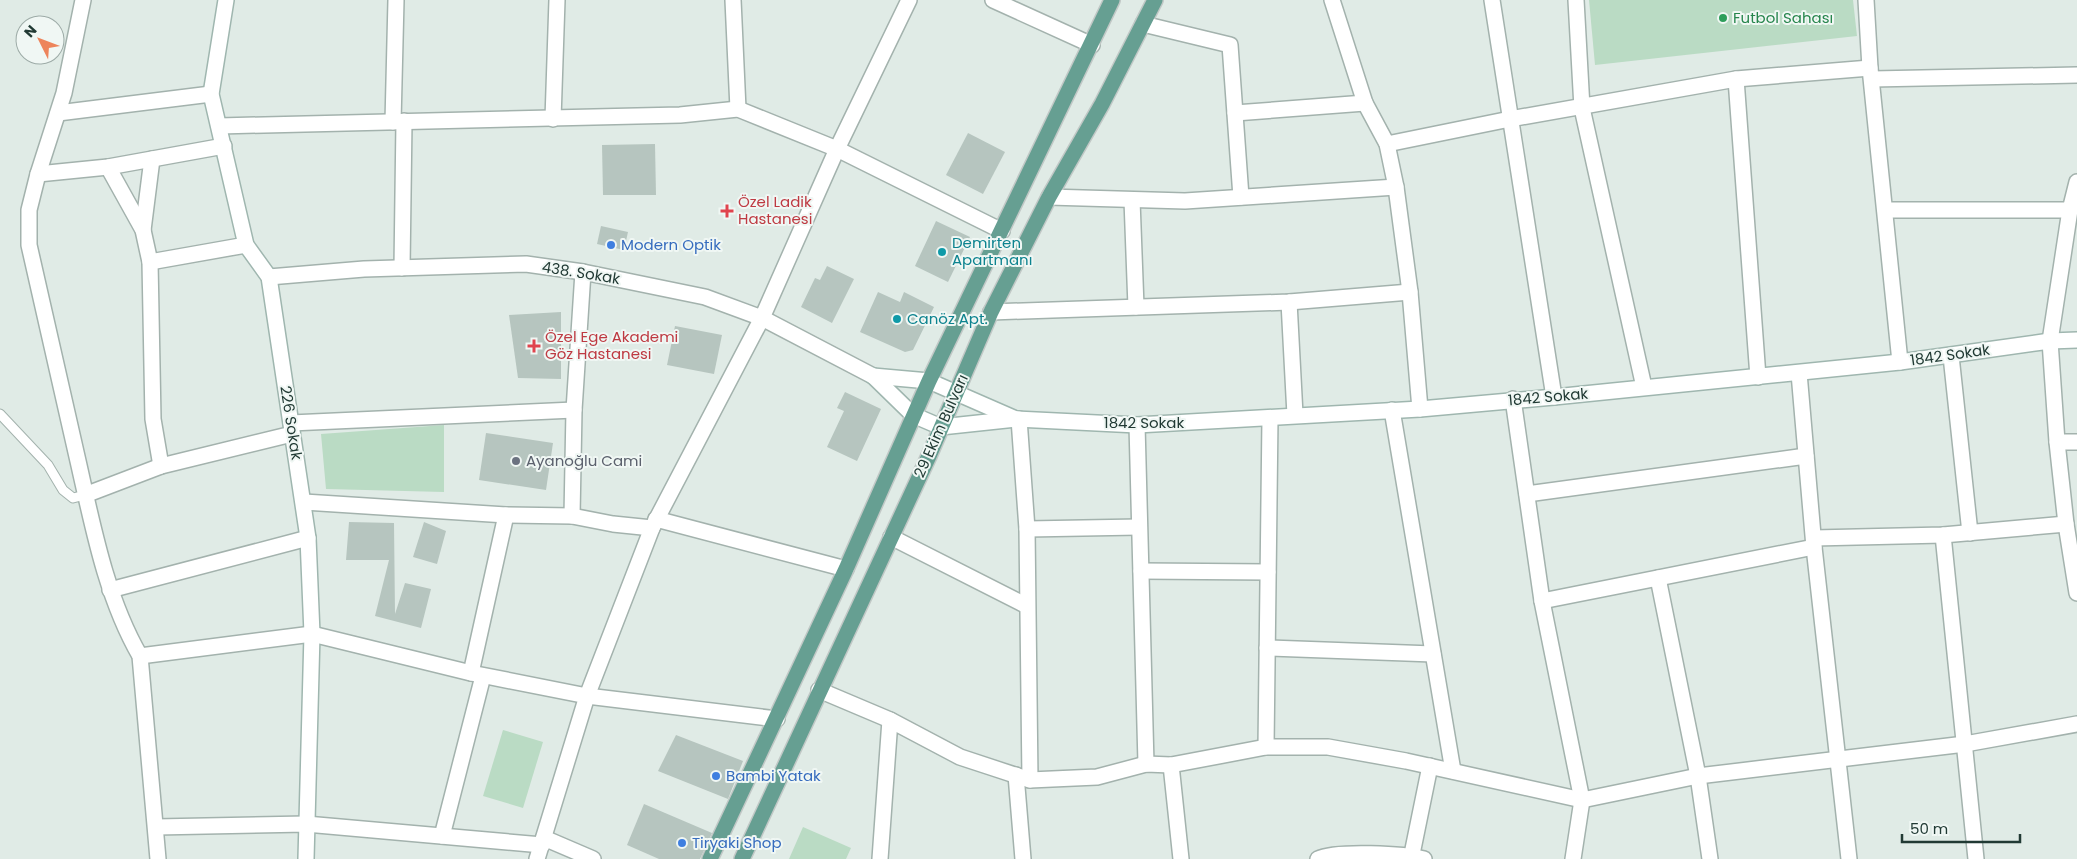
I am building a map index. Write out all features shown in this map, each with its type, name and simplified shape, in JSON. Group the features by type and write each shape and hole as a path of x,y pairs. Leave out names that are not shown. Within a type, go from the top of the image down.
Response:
{"main road":[{"name":"29 Ekim Bulvarı","path":"710,859 846,569 913,414 1112,0"},
{"name":"29 Ekim Bulvarı","path":"742,859 942,428 991,312 1155,0"}],"street":[{"path":"83,0 58,113 38,174 29,210 29,245 86,495 110,590 123,627 140,656 158,859"},
{"name":"226 Sokak","path":"226,0 211,94 246,245 269,278 308,538 312,634 306,859"},
{"path":"396,0 402,268"},
{"path":"553,119 557,0"},
{"path":"733,0 738,109"},
{"path":"541,847 587,696 654,523 762,318 837,149 909,0"},
{"path":"993,0 1092,45"},
{"path":"1332,0 1365,104 1387,144 1396,187 1410,292 1420,409"},
{"path":"1492,0 1554,397"},
{"path":"1576,0 1582,108 1644,387"},
{"path":"1866,0 1871,74 1900,362"},
{"path":"1143,24 1230,46 1241,198"},
{"path":"1387,144 1510,119 1582,108 1736,79 1871,74 2077,75"},
{"path":"1736,79 1758,377"},
{"path":"58,113 211,94"},
{"path":"1235,113 1365,104"},
{"path":"219,126 680,115 738,109 837,149 1002,231"},
{"path":"38,174 108,167 224,146"},
{"path":"143,230 152,160"},
{"path":"108,167 143,230 150,262 153,419 162,466"},
{"path":"1050,197 1185,201 1396,187"},
{"path":"1885,210 2074,196 2050,341 2057,442 2066,524 2075,569 2077,593"},
{"path":"1132,200 1136,307"},
{"path":"150,262 246,245"},
{"name":"438. Sokak","path":"269,278 402,268 526,264 583,272 705,297 762,318 873,376"},
{"path":"572,516 574,410 583,272"},
{"path":"991,312 1289,302 1410,292"},
{"path":"1289,302 1295,415"},
{"name":"1842 Sokak","path":"1018,419 1137,425 1420,409 1799,373 1951,356 2050,341 2077,340"},
{"path":"1951,356 1970,533"},
{"path":"1799,373 1814,543 1849,859"},
{"path":"873,376 929,381 1018,419"},
{"path":"873,376 913,414 942,428 1018,419"},
{"path":"1513,399 1542,601 1582,800 1573,859"},
{"path":"86,495 162,466 292,428 574,410"},
{"path":"1392,410 1453,771"},
{"path":"1266,746 1270,418"},
{"path":"1018,419 1027,529 1023,859"},
{"path":"1137,425 1146,764"},
{"path":"2057,442 2077,442"},
{"path":"1527,494 1806,456"},
{"path":"304,502 506,515 572,516 613,524 654,523 846,569"},
{"path":"442,836 477,674 506,515"},
{"path":"1542,601 1658,578 1814,543 1943,536 2066,524"},
{"path":"1027,529 1140,527"},
{"path":"1943,536 1966,744 1976,859"},
{"path":"891,537 1027,606"},
{"path":"110,590 308,538"},
{"path":"1141,571 1268,572"},
{"path":"1658,578 1698,776 1710,859"},
{"path":"140,656 312,634 477,674 587,696 777,719"},
{"path":"1267,648 1433,654"},
{"path":"819,690 890,720 960,757 1023,777 1097,777 1146,764 1171,764 1266,746 1328,747 1430,766 1582,800 1698,776 1966,744 2077,724"},
{"path":"880,859 890,720"},
{"path":"1171,764 1181,859"},
{"path":"1318,859 1335,854 1416,858 1430,766"},
{"path":"156,827 306,824 541,847 593,859"}],"lane":[{"path":"0,414 48,465 63,490 73,498 86,495"}],"green space":[{"name":"Futbol Sahası","path":"1589,0 1853,0 1857,36 1595,65"},
{"path":"444,425 444,492 326,489 321,434"},
{"path":"503,730 543,742 523,808 483,796"},
{"path":"803,827 851,848 846,859 789,859"}],"building":[{"path":"968,133 1005,152 983,194 946,175"},
{"path":"655,144 656,195 603,195 602,145"},
{"name":"Demirten Apartmanı","path":"936,221 970,237 948,282 915,266"},
{"path":"601,226 628,232 624,250 597,244"},
{"path":"827,266 854,279 832,323 801,307 815,278 820,280"},
{"name":"Canöz Apt.","path":"878,292 900,302 904,292 934,307 913,350 905,352 860,332"},
{"path":"561,312 561,379 518,378 509,315"},
{"path":"675,326 722,335 714,374 667,365"},
{"path":"845,392 881,409 857,461 827,447 844,411 837,408"},
{"name":"Ayanoğlu Cami","path":"486,433 553,443 546,490 479,480"},
{"path":"349,522 394,523 395,614 405,583 431,589 421,628 375,616 389,560 346,560"},
{"path":"424,522 446,531 437,564 413,557"},
{"path":"676,735 743,761 728,799 658,771"},
{"path":"644,804 712,833 700,859 659,859 627,845"}],"place":[{"name":"Futbol Sahası","path":"1723,18"},
{"name":"Özel Ladik Hastanesi","path":"727,211"},
{"name":"Modern Optik","path":"611,245"},
{"name":"Demirten Apartmanı","path":"942,252"},
{"name":"Canöz Apt.","path":"897,319"},
{"name":"Özel Ege Akademi Göz Hastanesi","path":"534,346"},
{"name":"Ayanoğlu Cami","path":"516,461"},
{"name":"Bambi Yatak","path":"716,776"},
{"name":"Tiryaki Shop","path":"682,843"}]}
